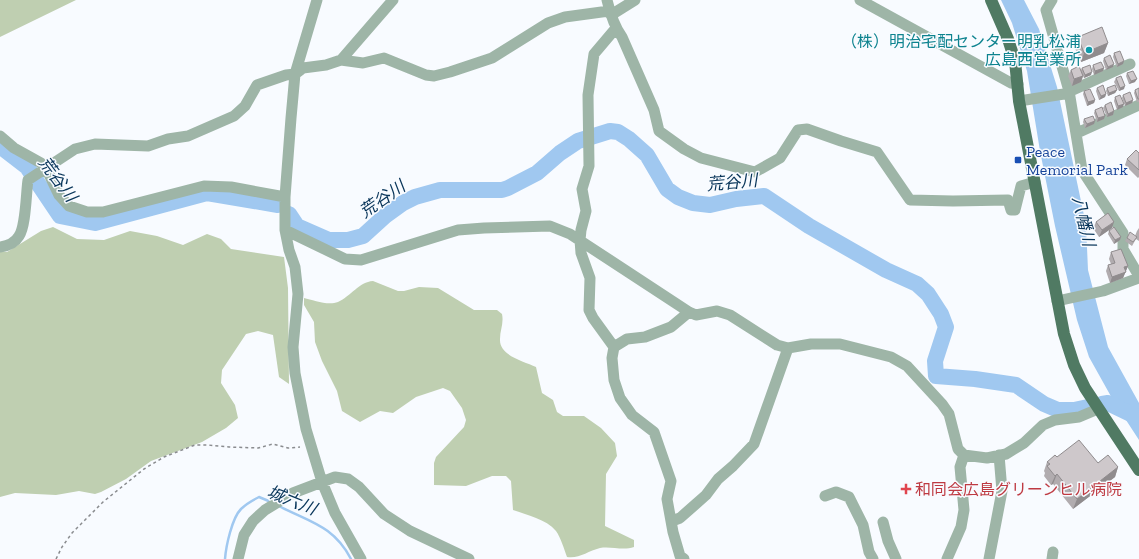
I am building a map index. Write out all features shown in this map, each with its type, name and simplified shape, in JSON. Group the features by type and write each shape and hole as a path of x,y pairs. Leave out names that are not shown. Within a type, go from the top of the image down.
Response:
{"main road":[{"path":"991,0 1008,39 1015,61 1014,85 1022,101 1035,182 1060,300 1064,334 1074,365 1085,388 1139,470"}],"street":[{"path":"317,0 295,74 285,197 285,230 288,250 295,267 298,294 293,347 306,429 322,482 335,513 361,559"},
{"path":"341,60 394,0"},
{"path":"0,246 8,246 19,237 22,227 28,180 43,169 75,150 96,144 148,146 168,139 188,136 234,116 245,106 257,85 286,75 295,74 303,68 326,65 341,60 363,63 384,58 426,75 434,76 450,72 492,58 548,23 564,17 609,9 635,0"},
{"path":"860,0 1014,85"},
{"path":"1052,0 1046,10 1077,133 1082,170 1123,233 1123,249 1139,277 1103,291 1060,300"},
{"path":"609,9 616,28 622,37 654,110 659,131 684,149 702,158 755,172 780,158 798,130 807,128 841,141 877,152 910,200 1008,200 1011,210 1015,210 1021,186 1035,182"},
{"path":"616,28 594,54 588,95 588,166 582,189 586,211 581,230 581,253 590,278 589,310 614,347 612,358 614,380 620,398 632,415 654,432 672,481 668,499 673,532 680,556 684,559"},
{"path":"1022,101 1067,92 1130,64"},
{"path":"1077,133 1139,105"},
{"path":"0,136 14,148 41,163 59,195 69,206 87,212 103,212 204,186 231,187 285,197"},
{"path":"285,230 346,259 361,260 458,230 550,226 570,234 580,240 689,312 696,315 717,311 730,315 777,345 788,348 811,344 840,344 892,357 907,366 942,404 949,414 958,449 964,455 987,458 1006,454 1024,443 1043,425 1055,420 1079,417 1098,409"},
{"path":"614,347 627,339 645,337 671,328 689,312"},
{"path":"672,521 680,518 706,495 718,479 754,444 788,348"},
{"path":"947,559 961,527 964,510 960,467 964,455"},
{"path":"989,559 1002,491 999,456"},
{"path":"238,559 244,535 253,521 265,510 293,493 336,477 348,479 359,486 384,514 410,530 469,559"},
{"path":"825,496 836,492 849,497 863,525 869,552 873,559"},
{"path":"883,522 888,541 896,559"}],"path":[{"path":"56,559 72,533 103,502 144,469 164,457 194,445 258,448 273,444 288,448 311,446"}],"green space":[{"path":"0,0 76,0 0,37"},
{"path":"53,227 77,239 104,240 130,231 157,236 183,245 207,234 221,239 231,249 284,257 288,288 289,384 279,377 273,335 258,331 246,334 222,370 221,383 235,405 238,418 226,428 202,442 151,461 126,479 95,494 79,491 56,495 15,493 0,497 0,251 7,252 41,231"},
{"path":"373,281 398,291 419,287 438,288 474,310 497,310 502,314 501,345 508,354 536,367 542,393 553,400 557,412 563,416 584,416 601,428 615,443 617,456 606,474 605,526 634,540 634,547 626,549 600,548 580,556 567,557 556,531 552,527 536,518 513,510 511,481 506,476 492,476 466,486 434,485 434,463 436,457 464,427 466,420 462,408 450,391 443,388 416,397 393,413 380,411 360,422 342,411 337,391 322,361 315,342 314,322 304,305 304,298 334,303 343,299 363,284"}],"water":[{"name":"八幡川","path":"1001,0 1024,0 1039,29 1057,87 1086,225 1088,270 1108,347 1139,403 1139,440 1113,400 1089,357 1077,320 1055,226 1040,151 1027,71 1012,23"}],"building":[{"path":"1102,27 1108,43 1084,53 1078,37"},
{"path":"1120,51 1124,61 1118,64 1114,53"},
{"path":"1110,55 1114,64 1108,67 1104,58"},
{"path":"1101,62 1104,68 1095,71 1093,65"},
{"path":"1090,65 1092,72 1085,75 1082,68"},
{"path":"1079,66 1083,76 1074,79 1071,70"},
{"path":"1133,71 1137,79 1131,81 1127,73"},
{"path":"1121,76 1125,86 1120,88 1116,78"},
{"path":"1103,85 1106,94 1101,96 1097,88"},
{"path":"1115,85 1117,90 1109,93 1107,88"},
{"path":"1139,88 1139,99 1138,99 1135,90"},
{"path":"1090,89 1095,100 1088,102 1084,91"},
{"path":"1130,92 1133,100 1126,103 1123,95"},
{"path":"1120,95 1124,104 1118,106 1115,97"},
{"path":"1111,102 1114,111 1108,114 1105,105"},
{"path":"1102,107 1105,116 1098,118 1095,110"},
{"path":"1093,116 1095,121 1087,124 1084,119"},
{"path":"1136,150 1139,153 1139,170 1127,159"},
{"path":"1108,213 1114,222 1102,230 1096,222"},
{"path":"1114,227 1121,237 1115,240 1109,231"},
{"path":"1130,232 1137,237 1133,242 1127,238"},
{"path":"1121,249 1128,266 1124,267 1126,272 1112,277 1108,265 1115,263 1111,252"},
{"path":"1079,440 1098,463 1108,455 1118,467 1077,499 1057,474 1055,476 1047,466 1050,464 1047,462 1055,455 1057,457"}],"waterway":[{"name":"荒谷川","path":"289,214 297,226 329,240 348,240 363,236 385,216 403,203 415,197 440,190 502,190 537,173 560,153 578,141 610,131 618,132 629,139 647,155 667,189 678,197 693,203 710,205 736,199 764,196 809,226 886,270 917,284 928,294 941,314 946,327 935,361 936,376 975,379 1016,385 1044,404 1058,410 1074,410 1088,407"},
{"name":"荒谷川","path":"0,146 27,167 60,216 95,223 207,193 278,205"},
{"name":"荒谷川","path":"1102,404 1108,403 1137,417"},
{"name":"城六川","path":"225,559 232,525 241,509 259,497 271,502"},
{"name":"城六川","path":"279,506 320,526 336,539 351,559"}],"place":[{"name":"（株）明治宅配センター明乳松浦 広島西営業所","path":"1089,50"},
{"name":"Peace Memorial Park","path":"1018,160"},
{"name":"和同会広島グリーンヒル病院","path":"906,489"}]}
